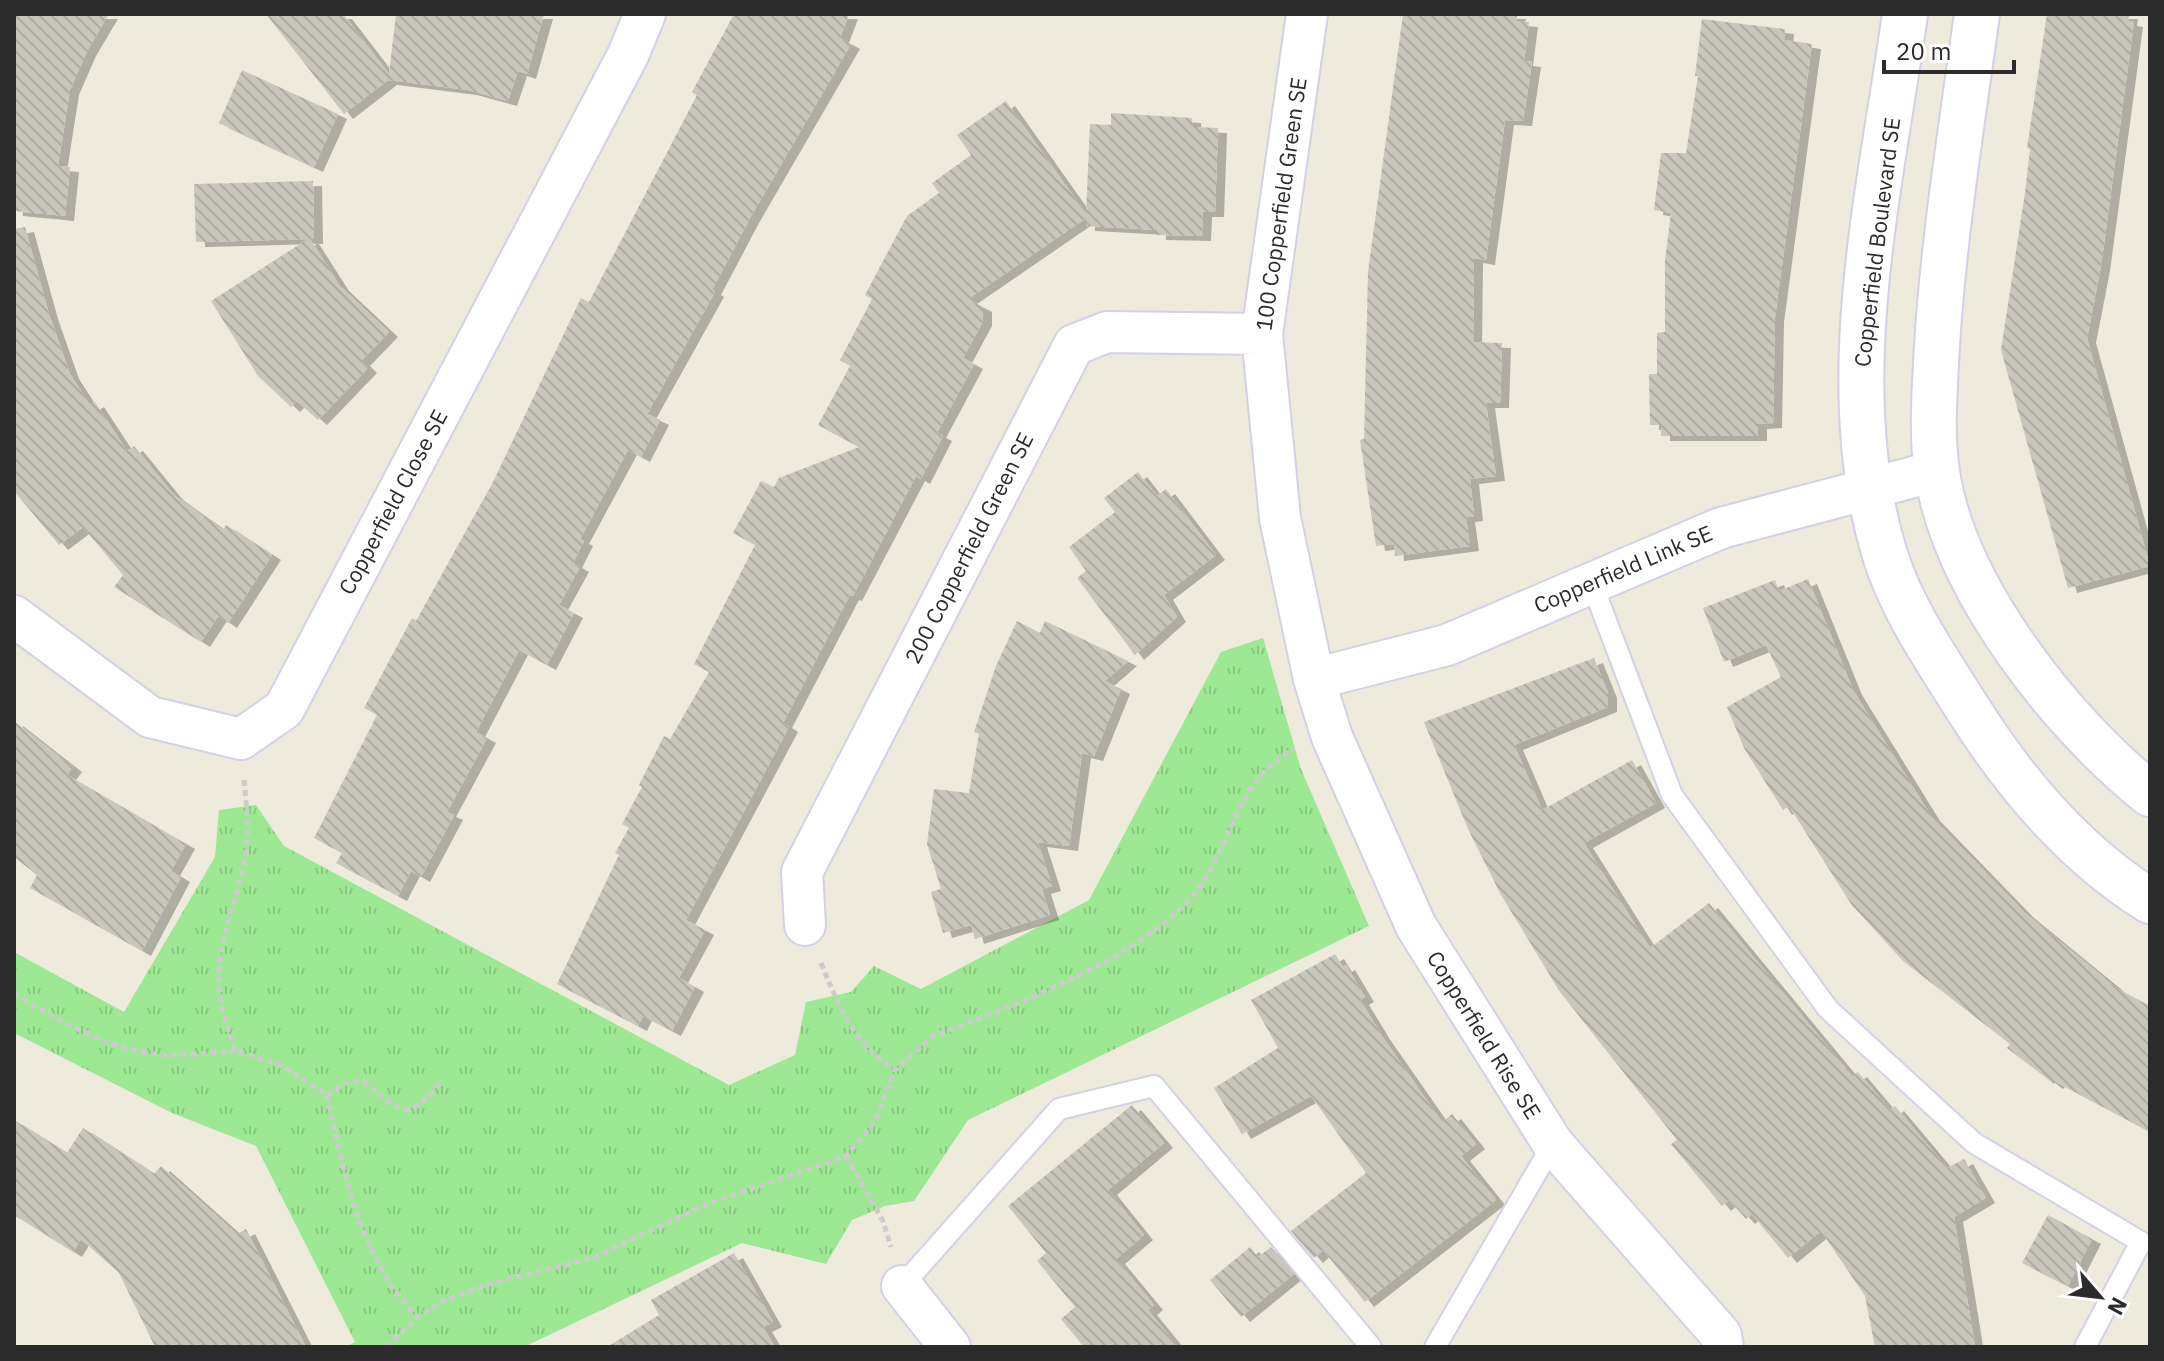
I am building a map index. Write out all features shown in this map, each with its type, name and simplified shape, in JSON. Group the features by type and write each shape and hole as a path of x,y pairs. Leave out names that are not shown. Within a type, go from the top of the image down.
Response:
{"street":[{"name":"Copperfield Close SE","path":"241,739 284,709 621,69 645,14"},
{"name":"100 Copperfield Green SE","path":"1307,14 1262,334 1280,518 1314,679"},
{"name":"Copperfield Boulevard SE","path":"1905,14 1867,284 1861,386 1868,489 1886,557 1924,638 1992,747 2065,836 2118,881 2150,901"},
{"path":"1977,14 1941,290 1934,393 1936,471 1949,526 1986,602 2064,715 2150,794"},
{"name":"200 Copperfield Green SE","path":"805,925 802,872 1074,345 1107,332 1262,334"},
{"name":"Copperfield Link SE","path":"1314,679 1447,645 1721,528 1936,471"},
{"path":"14,616 150,717 241,739"},
{"name":"Copperfield Rise SE","path":"1314,679 1332,737 1416,926 1553,1144 1721,1335 1723,1347"},
{"path":"902,1286 950,1347"}],"lane":[{"path":"1591,581 1672,795 1828,1009 1974,1143 2141,1242 2085,1347"},
{"path":"902,1286 1059,1109 1154,1086 1371,1347"},
{"path":"1435,1347 1553,1144"}],"path":[{"path":"235,1051 219,984 225,931 246,855 248,834 241,739"},
{"path":"387,1347 418,1317 465,1292 592,1258 710,1203 846,1156 874,1123 895,1070 933,1036 1039,996 1147,935 1170,918 1192,897 1215,863 1249,787 1277,758 1306,744"},
{"path":"805,925 848,1024 875,1058 895,1070"},
{"path":"14,994 75,1027 135,1050 168,1055 235,1051 281,1065 327,1095 342,1168 362,1228 387,1277 418,1317"},
{"path":"327,1095 349,1081 363,1081 391,1107 409,1110 419,1106 440,1083"},
{"path":"846,1156 883,1221 902,1286"}],"green space":[{"path":"1263,638 1301,769 1369,926 968,1120 914,1201 885,1206 852,1220 826,1264 742,1243 524,1347 345,1347 355,1342 256,1146 172,1113 14,1033 14,952 124,1012 215,857 219,810 256,805 284,846 729,1085 795,1055 806,1002 851,992 874,966 921,989 1089,900 1221,652"}],"building":[{"path":"14,14 109,14 87,51 70,90 58,166 70,167 65,216 14,211"},
{"path":"266,14 343,14 389,74 396,14 544,14 527,74 518,71 508,101 468,90 388,80 344,114"},
{"path":"734,14 849,14 840,38 851,44 750,218 712,290 715,292 647,414 660,420 641,457 628,450 580,539 584,541 573,563 580,567 559,605 574,613 547,665 519,650 476,732 487,738 447,812 454,815 421,877 411,871 398,896 336,863 342,853 314,838 377,715 364,708 412,618 416,621 493,482 581,298 589,302 697,95 692,92"},
{"path":"1403,14 1517,14 1516,21 1529,22 1524,61 1532,62 1523,121 1505,120 1486,260 1474,258 1473,342 1502,343 1500,403 1486,403 1496,476 1470,479 1474,516 1466,517 1470,546 1395,556 1394,544 1376,546 1360,440 1364,439 1368,272"},
{"path":"2047,14 2129,14 2128,21 2134,22 2101,266 2087,338 2150,566 2068,588 2001,350 2025,193 2030,149 2027,148"},
{"path":"1702,19 1785,29 1784,40 1812,44 1775,317 1773,423 1758,424 1758,436 1661,436 1661,425 1650,425 1649,374 1657,374 1657,333 1665,332 1665,260 1671,213 1654,210 1661,153 1686,153 1698,76 1695,76"},
{"path":"242,70 338,114 314,167 219,123"},
{"path":"1006,101 1086,214 1090,124 1111,125 1111,113 1192,118 1193,127 1218,128 1215,212 1203,212 1202,236 1157,235 1157,230 1086,226 1086,218 968,299 983,307 983,321 963,358 974,364 937,433 943,436 921,479 916,476 853,596 850,595 783,723 789,727 686,920 705,930 679,978 695,987 672,1031 643,1016 638,1026 557,984 619,855 615,853 629,828 622,824 642,787 639,785 664,736 670,739 709,672 694,664 755,545 733,533 761,481 774,487 779,478 859,447 818,425 850,366 840,360 872,299 865,295 907,216 939,193 932,183 971,155 957,135"},
{"path":"313,181 314,239 310,239 340,286 389,332 361,361 368,368 318,420 297,401 291,407 258,376 211,301 308,239 196,242 194,184"},
{"path":"25,227 49,314 70,374 90,405 95,402 127,451 134,446 174,495 223,530 226,525 272,555 228,623 218,616 201,642 114,587 123,575 83,527 59,545 14,491 14,229"},
{"path":"1138,472 1157,496 1166,489 1216,555 1164,595 1177,617 1135,655 1077,578 1086,571 1069,547 1115,512 1104,498"},
{"path":"1808,579 1853,690 1931,816 2025,913 2118,989 2150,1006 2150,1132 2056,1082 2054,1084 2007,1048 2010,1044 1903,961 1851,904 1789,806 1783,810 1744,748 1727,707 1781,677 1766,645 1724,662 1703,608 1775,580 1779,591"},
{"path":"1017,621 1040,633 1045,621 1128,661 1105,681 1121,689 1094,756 1082,753 1069,846 1038,842 1052,886 1042,889 1050,915 975,939 971,925 943,933 931,892 941,889 927,844 934,789 969,793 979,734 974,732 996,666"},
{"path":"1594,658 1608,693 1608,707 1514,745 1542,810 1632,760 1656,803 1584,843 1650,948 1709,903 1852,1076 1858,1072 1890,1110 1895,1106 1947,1168 1964,1159 1986,1198 1954,1217 1975,1347 1875,1347 1865,1296 1821,1231 1788,1258 1752,1214 1746,1219 1729,1200 1722,1206 1671,1144 1677,1140 1560,992 1501,895 1468,829 1424,722"},
{"path":"14,721 73,767 67,775 186,844 171,871 181,877 142,951 30,888 37,875 14,857"},
{"path":"1335,954 1343,967 1346,965 1365,997 1360,1000 1382,1036 1442,1122 1452,1114 1476,1144 1461,1156 1496,1200 1365,1302 1323,1250 1314,1258 1291,1231 1366,1173 1311,1096 1242,1134 1214,1088 1278,1048 1251,1000"},
{"path":"1132,1105 1164,1143 1108,1190 1144,1235 1116,1259 1154,1305 1148,1310 1178,1347 1084,1347 1061,1319 1075,1307 1037,1261 1046,1253 1008,1206"},
{"path":"14,1120 67,1153 83,1128 154,1174 161,1166 237,1234 246,1229 306,1347 155,1347 119,1273 81,1239 73,1252 14,1215"},
{"path":"2048,1215 2092,1239 2068,1286 2022,1263"},
{"path":"1250,1247 1258,1257 1271,1247 1294,1274 1241,1317 1210,1280"},
{"path":"734,1253 773,1322 763,1327 775,1347 607,1347 659,1315 651,1300"}]}
